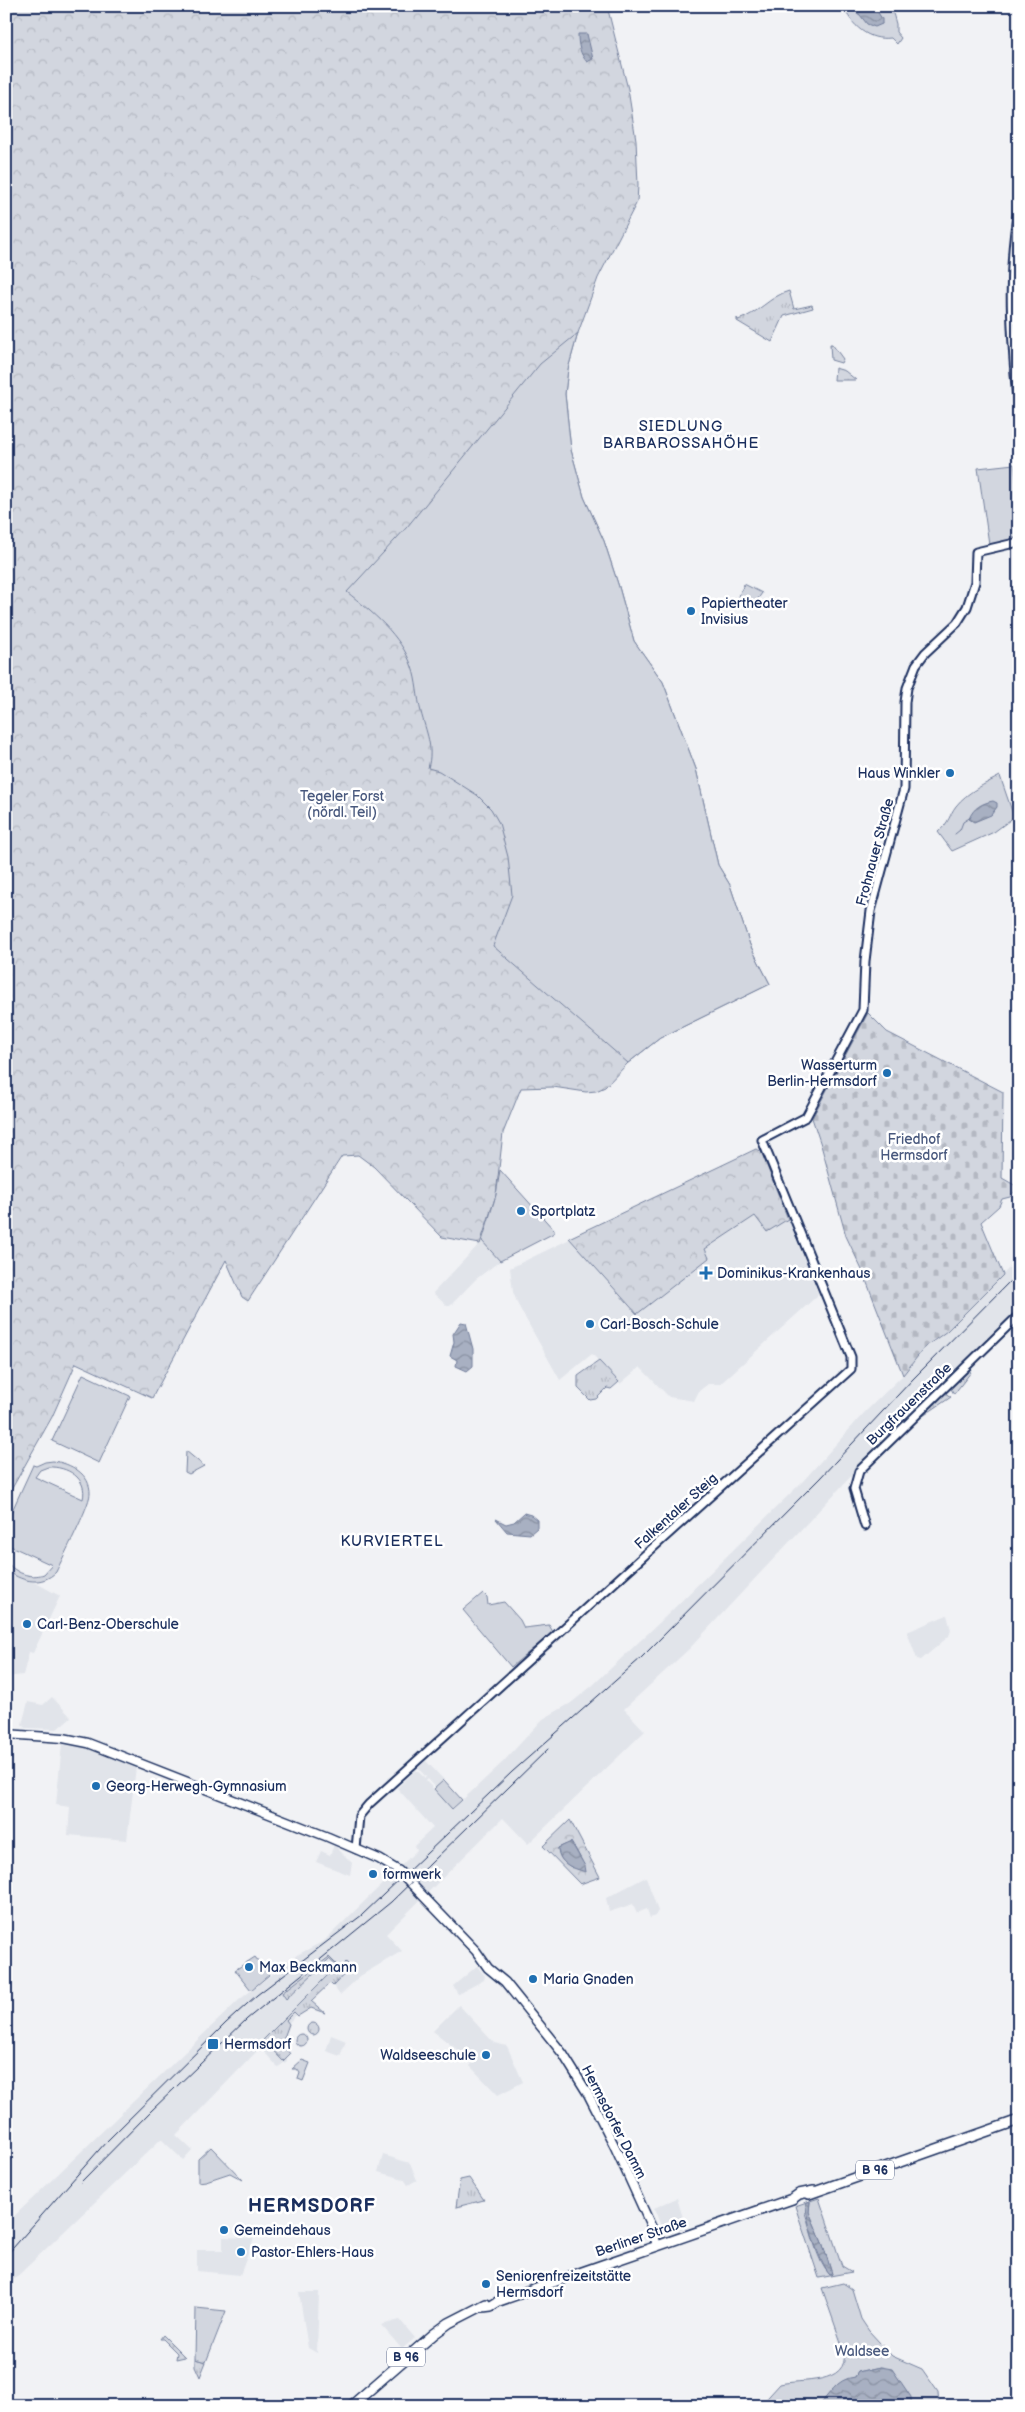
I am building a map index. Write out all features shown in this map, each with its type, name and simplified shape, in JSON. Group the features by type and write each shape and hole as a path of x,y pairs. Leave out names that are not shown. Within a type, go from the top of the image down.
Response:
{"main road":[{"name":"Hermsdorfer Damm","path":"6,1734 68,1739 88,1743 356,1849 384,1861 399,1871 484,1960 488,1968 495,1972 541,2024 588,2094 641,2201 657,2246"},
{"name":"Berliner Straße","path":"351,2406 434,2334 461,2316 490,2302 499,2301 792,2199 799,2194 814,2191 1019,2120"}],"street":[{"path":"1019,206 1010,283 1019,423"},
{"name":"Frohnauer Straße","path":"762,1140 806,1117 863,1010 865,961 871,911 904,788 904,723 907,688 916,665 925,653 958,623 968,607 975,582 976,552 1019,542"},
{"name":"Falkentaler Steig","path":"356,1849 359,1816 369,1804 851,1369 851,1357 762,1140"},
{"name":"Burgfrauenstraße","path":"866,1526 854,1489 859,1471 1019,1315"}],"shaded area":[{"name":"Dominikus-Krankenhaus","path":"756,1149 761,1151 818,1293 817,1296 720,1384 708,1384 699,1391 694,1401 669,1397 640,1367 620,1384 592,1354 560,1380 518,1305 513,1292 510,1268"},
{"path":"482,1241 500,1261 476,1279 450,1306 447,1306 433,1293"},
{"path":"1019,1258 1019,1308 915,1408 689,1649 624,1709 645,1731 528,1844 503,1818 386,1934 402,1951 360,1976 340,1995 333,1986 328,1984 272,2039 287,2053 287,2061 278,2067 259,2049 176,2135 192,2150 183,2160 161,2139 6,2287 6,2224 239,2000 297,1955 324,1941 417,1850 414,1846 433,1828 397,1788 416,1770 425,1778 418,1768 426,1761 444,1780 436,1788 428,1779 426,1781 453,1809 503,1762 543,1719 571,1703 592,1686 658,1624 803,1481 864,1413 903,1375 925,1347 947,1331"},
{"name":"Carl-Benz-Oberschule","path":"6,1570 15,1576 36,1583 60,1596 33,1653 29,1652 23,1675 6,1677"},
{"path":"947,1615 951,1630 949,1636 921,1660 917,1659 907,1632"},
{"path":"52,1697 71,1717 57,1729 25,1728 22,1724 28,1702 43,1705"},
{"name":"Georg-Herwegh-Gymnasium","path":"62,1744 87,1748 136,1767 127,1840 68,1835 70,1807 56,1805"},
{"path":"334,1845 352,1863 350,1875 316,1862 321,1851 330,1855"},
{"path":"646,1877 658,1911 655,1916 650,1918 647,1909 637,1913 633,1904 609,1912 606,1898"},
{"path":"477,1966 485,1976 484,1980 458,1994 453,1986"},
{"name":"Waldseeschule","path":"459,2005 494,2043 507,2046 523,2082 498,2095 470,2066 473,2062 433,2031"},
{"path":"331,2035 346,2041 340,2056 326,2051"},
{"path":"383,2155 410,2163 417,2180 408,2185 404,2179 378,2172"},
{"path":"677,2198 686,2228 672,2233 662,2229 654,2208"},
{"path":"223,2237 254,2238 240,2275 197,2271 197,2250 223,2250"},
{"path":"299,2292 319,2292 317,2353 308,2348"},
{"path":"400,2320 415,2338 402,2349 381,2325"}],"green space":[{"name":"Tegeler Forst (nördl. Teil)","path":"6,6 607,6 628,89 636,140 637,202 598,278 578,333 568,369 565,394 571,450 584,497 604,541 634,641 663,682 696,769 718,865 730,885 750,945 770,984 660,1038 628,1063 605,1087 596,1091 586,1092 553,1087 521,1088 503,1133 496,1195 480,1244 442,1237 374,1167 358,1155 342,1156 248,1301 242,1297 226,1260 152,1398 76,1363 52,1417 6,1499"},
{"path":"843,6 853,6 858,14 882,24 874,6 891,6 896,24 896,32 901,38 897,44 891,38 875,37 862,31 851,20"},
{"path":"789,291 794,309 812,305 813,308 784,316 772,342 737,321 737,318 738,320 752,314 782,293"},
{"path":"578,333 568,369 565,394 571,450 584,497 604,541 634,641 663,682 696,769 718,865 730,885 750,945 770,984 660,1038 628,1063 493,946 512,895 508,857 499,823 491,809 477,795 439,771 428,768 430,760 429,740 414,672 407,655 385,625 347,592 407,527 540,364"},
{"path":"830,344 832,344 843,359 841,363 831,360"},
{"path":"835,368 845,371 856,380 834,380"},
{"path":"1014,464 1019,502 1019,539 992,546 989,544 978,468"},
{"path":"744,584 762,593 753,606 738,598"},
{"path":"1000,776 1014,817 994,832 952,851 938,832 945,825 960,801 976,789"},
{"name":"Friedhof Hermsdorf","path":"868,1013 887,1032 1003,1092 1002,1178 1018,1187 1010,1197 1002,1199 999,1206 981,1222 1003,1275 947,1331 925,1347 903,1375 862,1270 846,1236 812,1118"},
{"path":"756,1149 761,1151 788,1219 767,1232 755,1216 705,1249 709,1258 637,1314 569,1238"},
{"path":"500,1170 554,1230 554,1233 500,1261 482,1241 496,1195"},
{"path":"599,1361 619,1382 611,1389 607,1388 596,1399 590,1400 578,1388 578,1376"},
{"path":"966,1369 971,1372 954,1394 950,1387"},
{"path":"83,1374 130,1396 99,1463 52,1441"},
{"path":"945,1393 951,1397 923,1416 922,1414"},
{"path":"186,1451 204,1466 189,1474 185,1472"},
{"path":"45,1462 60,1462 78,1471 87,1481 90,1494 81,1520 56,1572 45,1579 33,1581 21,1578 6,1570 6,1561 18,1572 33,1576 44,1574 52,1565 6,1544 6,1524 33,1465 36,1466","holes":["55,1467 69,1471 79,1479 84,1492 83,1499 35,1477 40,1470"]},
{"path":"483,1593 487,1597 488,1605 504,1602 520,1620 524,1628 549,1625 553,1632 511,1667 463,1610"},
{"path":"444,1780 462,1800 452,1809 434,1789"},
{"path":"570,1820 600,1877 580,1884 543,1846","holes":["565,1845 575,1848 582,1861 573,1868 562,1860 558,1848"]},
{"path":"255,1957 269,1975 251,1990 235,1970"},
{"path":"329,1957 340,1968 346,1962 351,1967 333,1986 330,1983 311,2001 325,2013 311,2008 298,2016 294,2012 286,2020 289,2024 282,2043 290,2054 283,2061 263,2040 337,1966 329,1959 286,1999 282,1993"},
{"path":"311,2023 315,2023 319,2029 315,2035 311,2035 307,2031 307,2027"},
{"path":"301,2034 307,2040 301,2046 295,2040"},
{"path":"302,2060 310,2063 303,2081 298,2079 300,2073 297,2069 292,2069"},
{"path":"211,2147 243,2180 230,2173 198,2182 198,2159"},
{"path":"469,2178 484,2200 456,2207 460,2180"},
{"path":"819,2198 842,2266 852,2272 819,2278 795,2206","holes":["810,2202 809,2212 823,2245 832,2274 830,2275 821,2262 805,2213"]},
{"name":"Waldsee","path":"843,2283 852,2289 861,2319 869,2331 892,2356 922,2369 938,2392 939,2406 911,2406 912,2401 881,2367 858,2372 855,2377 817,2406 760,2406 780,2384 821,2379 831,2376 839,2370 844,2362 844,2351 822,2288"},
{"path":"196,2308 226,2311 206,2362 195,2359"},
{"path":"163,2335 185,2357 176,2359 177,2353 163,2339 160,2339"},
{"path":"195,2359 206,2362 200,2377 195,2366"}],"water":[{"path":"853,6 874,6 882,19 882,24 875,27 867,24"},
{"path":"578,34 587,34 593,59 587,62 580,49"},
{"path":"993,801 997,803 997,807 991,815 974,822 969,819 978,807"},
{"path":"461,1322 466,1323 473,1349 473,1366 467,1371 456,1366 457,1360 450,1356 454,1342 453,1334"},
{"path":"524,1513 531,1515 537,1520 537,1528 530,1534 507,1532 496,1519 506,1524 514,1522"},
{"path":"571,1842 585,1866 586,1872 567,1865 561,1858 558,1848"},
{"path":"810,2201 809,2212 823,2245 832,2274 830,2275 822,2262 811,2230 806,2210 806,2203"},
{"name":"Waldsee","path":"881,2367 892,2369 911,2397 911,2406 817,2406 838,2384 848,2378 855,2377 858,2372"}],"waterway":[{"path":"955,834 960,830 963,822 971,817"}],"tram line":[{"path":"6,2256 106,2142 226,2023 257,1995 362,1915 512,1772 641,1658 820,1478 913,1379 1019,1272"},
{"path":"81,2182 151,2111 247,2019 391,1902 548,1749"}],"place":[{"name":"Papiertheater Invisius","path":"691,611"},
{"name":"Haus Winkler","path":"950,773"},
{"name":"Wasserturm Berlin-Hermsdorf","path":"887,1073"},
{"name":"Sportplatz","path":"521,1211"},
{"name":"Dominikus-Krankenhaus","path":"706,1273"},
{"name":"Carl-Bosch-Schule","path":"590,1324"},
{"name":"Carl-Benz-Oberschule","path":"27,1624"},
{"name":"Georg-Herwegh-Gymnasium","path":"96,1786"},
{"name":"formwerk","path":"373,1874"},
{"name":"Max Beckmann","path":"249,1967"},
{"name":"Maria Gnaden","path":"533,1979"},
{"name":"Hermsdorf","path":"213,2044"},
{"name":"Waldseeschule","path":"486,2055"},
{"name":"Gemeindehaus","path":"224,2230"},
{"name":"Pastor-Ehlers-Haus","path":"241,2252"},
{"name":"Seniorenfreizeitstätte Hermsdorf","path":"486,2284"}],"district":[{"name":"SIEDLUNG BARBAROSSAHÖHE","path":"681,434"},
{"name":"KURVIERTEL","path":"392,1541"},
{"name":"HERMSDORF","path":"312,2206"}]}
